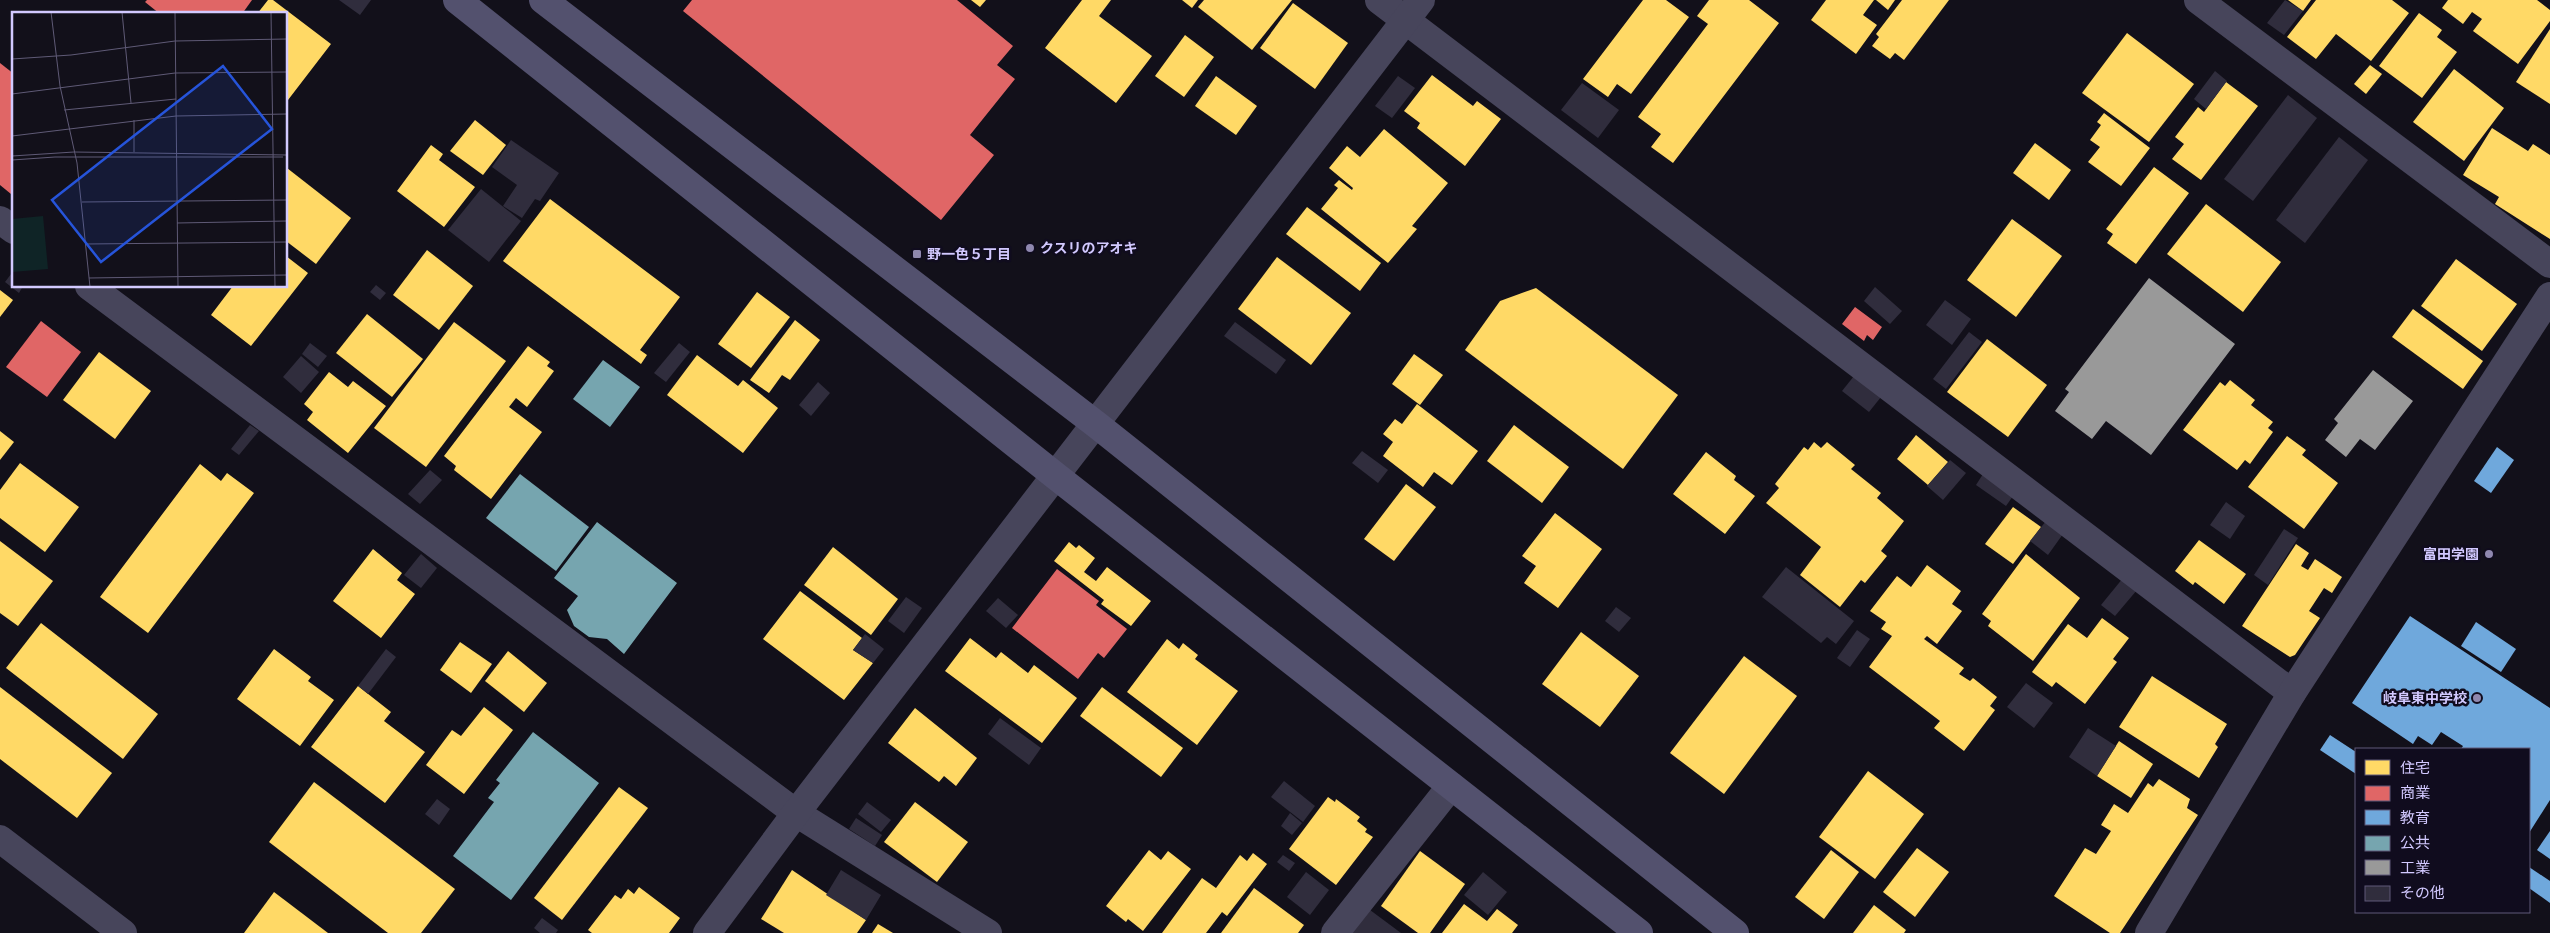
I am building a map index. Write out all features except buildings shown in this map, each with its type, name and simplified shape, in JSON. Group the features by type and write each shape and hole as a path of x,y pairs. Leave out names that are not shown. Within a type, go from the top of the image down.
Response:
{"street":[{"path":"457,0 1057,477 1639,933"},
{"path":"543,0 1097,424 1735,933"},
{"path":"1379,0 1413,10 2292,693"},
{"path":"2198,0 2550,264"},
{"path":"707,933 796,813 1057,477 1413,10"},
{"path":"0,220 12,229"},
{"path":"92,288 796,813 988,933"},
{"path":"2149,933 2292,693 2550,296"},
{"path":"1335,933 1451,786"},
{"path":"0,839 123,933"}],"place":[{"name":"クスリのアオキ","path":"1030,248"},
{"name":"野一色５丁目","path":"917,254"},
{"name":"富田学園","path":"2489,554"},
{"name":"岐阜東中学校","path":"2477,698"}]}
